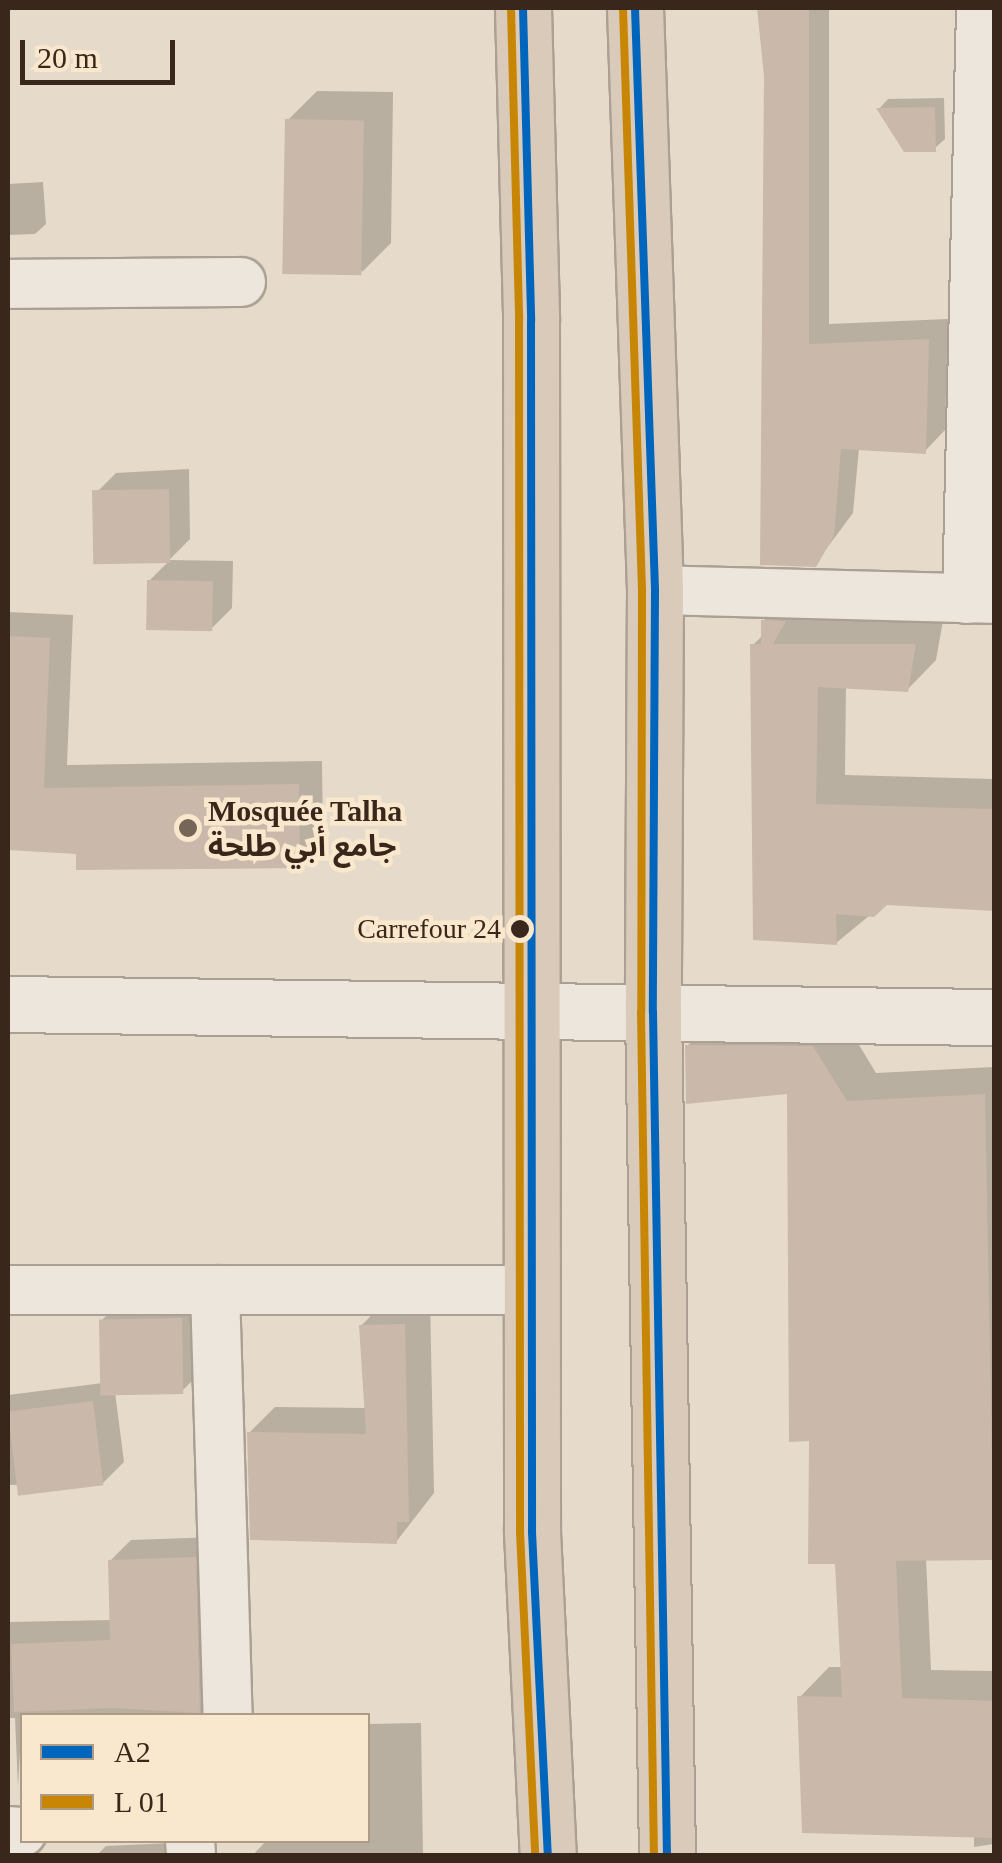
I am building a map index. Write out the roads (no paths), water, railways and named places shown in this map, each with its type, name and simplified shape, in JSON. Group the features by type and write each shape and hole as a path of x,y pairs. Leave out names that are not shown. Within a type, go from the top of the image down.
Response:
{"highway":[{"path":"522,8 530,321 532,1532 548,1856"},
{"path":"635,8 655,590 653,1012 667,1856"}],"main road":[{"path":"8,1004 994,1017"}],"street":[{"path":"655,590 981,599 981,8"},
{"path":"8,284 242,282"},
{"path":"8,1290 530,1290"},
{"path":"215,1290 228,1713"}],"place":[{"name":"Mosquée Talha جامع أبي طلحة","path":"188,828"},
{"name":"Carrefour 24","path":"520,929"}]}
